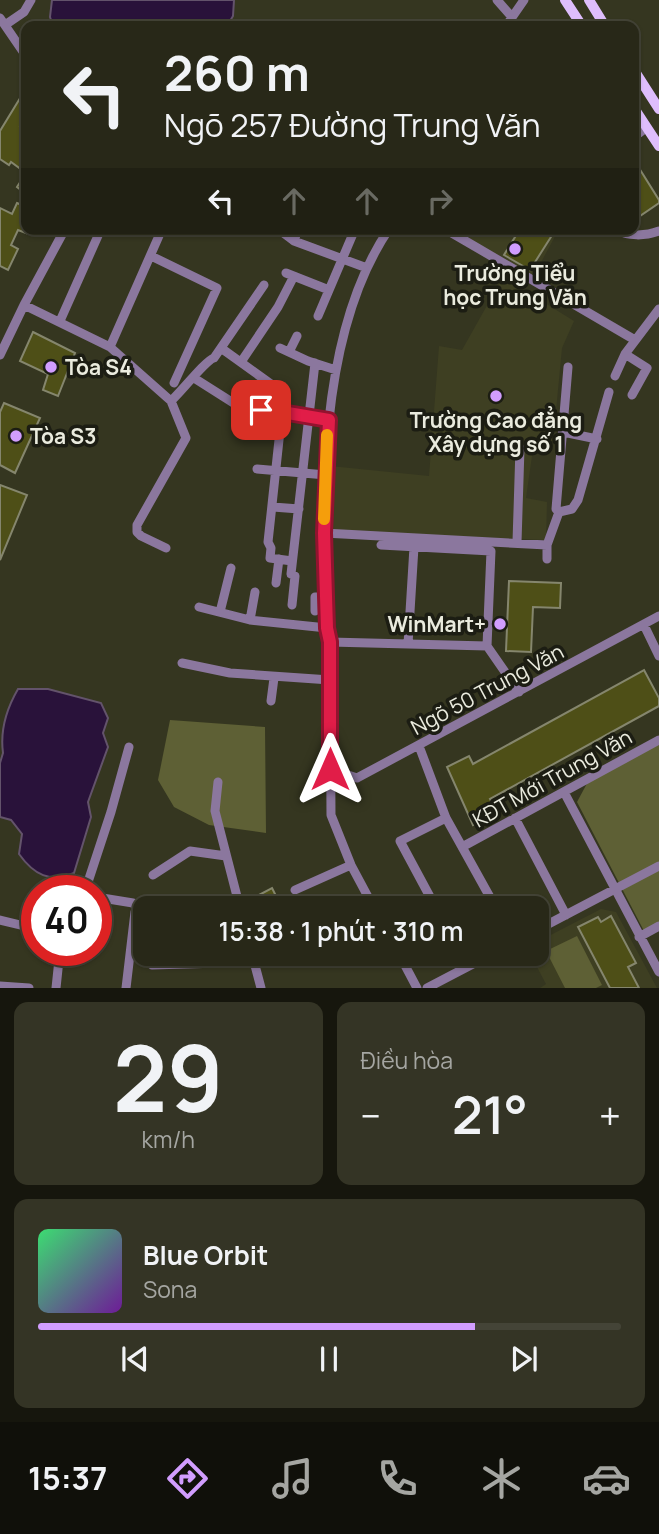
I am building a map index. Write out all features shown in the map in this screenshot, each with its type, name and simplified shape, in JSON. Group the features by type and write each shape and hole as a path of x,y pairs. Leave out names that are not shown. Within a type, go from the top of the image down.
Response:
{"main road":[{"path":"565,0 579,21"},
{"path":"589,0 602,21"},
{"path":"639,78 659,109"},
{"path":"639,116 659,146"}],"street":[{"path":"21,49 2,21 24,12 31,0"},
{"path":"497,0 512,17"},
{"path":"509,21 523,0"},
{"path":"639,133 646,128"},
{"path":"639,234 659,230"},
{"path":"0,355 62,235"},
{"path":"60,321 99,235"},
{"path":"110,347 159,235"},
{"path":"318,316 342,259 349,235"},
{"path":"368,896 331,815 330,642 327,628 324,533 329,420 336,370 343,337 367,268 386,235"},
{"path":"455,235 635,340"},
{"path":"291,236 367,268"},
{"path":"150,257 217,288 174,383"},
{"path":"241,362 278,307 290,274 330,290"},
{"path":"171,401 194,378 205,361 214,358 264,285"},
{"path":"24,305 110,347 171,401 186,438 136,525 136,532 141,537 166,548"},
{"path":"615,376 625,354 659,309"},
{"path":"297,336 285,350 336,370"},
{"path":"194,378 259,418 275,387 221,348"},
{"path":"625,354 647,368 632,395"},
{"path":"292,605 295,576 291,575 292,561 315,363"},
{"path":"559,512 556,509 568,367"},
{"path":"559,512 572,509 578,500 609,392"},
{"path":"267,405 282,412 329,420"},
{"path":"282,412 268,542 271,548 270,558 292,561"},
{"path":"563,432 597,439"},
{"path":"482,446 520,449 517,542"},
{"path":"257,469 326,475"},
{"path":"273,507 299,509"},
{"path":"547,559 547,545 559,512"},
{"path":"324,533 547,545"},
{"path":"381,545 491,551 487,646 519,692"},
{"path":"408,644 414,547"},
{"path":"276,583 279,559"},
{"path":"220,612 231,568"},
{"path":"250,620 255,592"},
{"path":"315,611 315,597 326,597"},
{"path":"199,607 250,620 327,628"},
{"name":"Ngõ 50 Trung Văn","path":"330,769 357,778 659,616"},
{"path":"644,625 659,656"},
{"path":"330,642 487,646"},
{"path":"182,663 230,673 330,680"},
{"path":"271,701 274,678"},
{"name":"KĐT Mới Trung Văn","path":"462,847 659,740"},
{"path":"419,746 446,818 489,896"},
{"path":"90,875 129,747"},
{"path":"218,782 215,811 236,896"},
{"path":"565,792 659,972"},
{"path":"430,896 400,841 446,818"},
{"path":"515,818 566,915"},
{"path":"153,875 190,851 226,856"},
{"path":"295,890 351,864"},
{"path":"549,924 659,866"},
{"path":"112,900 133,904"},
{"path":"0,920 21,925"},
{"path":"639,937 659,926"},
{"path":"126,988 133,931"},
{"path":"56,988 58,966"},
{"path":"255,966 261,988"},
{"path":"405,966 417,988"},
{"path":"427,988 467,967"},
{"path":"0,986 29,988"}],"shaded area":[{"path":"52,0 234,0 230,21 51,21"},
{"name":"Trường Tiểu học Trung Văn","path":"458,235 556,235 532,279"},
{"name":"Trường Cao đẳng Xây dựng số 1","path":"503,277 574,321 562,348 553,442 534,442 526,498 547,502 546,540 336,531 326,523 330,466 429,476 439,346 462,350"},
{"path":"18,689 48,689 101,703 108,718 103,733 108,747 88,802 91,817 74,873 43,875 37,872 19,854 22,834 11,820 0,817 0,763 4,728"},
{"path":"170,720 265,727 266,833 209,825 174,807 158,780"},
{"path":"659,740 659,923 644,931 577,802 591,776"},
{"path":"601,909 616,912 657,988 540,988 546,984 536,966 549,966 549,936"},
{"path":"577,936 602,985 596,988 565,988 549,957 549,950"}],"building":[{"path":"21,97 21,169 11,162 9,165 0,159 0,131"},
{"path":"639,168 659,200 659,203 639,217"},
{"path":"17,203 21,205 21,231 18,230 11,245 18,249 8,270 0,266 0,208 12,214"},
{"path":"516,235 552,235 530,270 504,255"},
{"name":"Tòa S4","path":"33,332 75,353 58,396 43,390 48,374 20,361"},
{"name":"Tòa S3","path":"4,403 40,418 15,473 0,465 0,412"},
{"path":"0,485 27,495 0,560"},
{"path":"509,581 561,583 560,608 533,607 531,652 506,651"},
{"path":"644,670 659,698 659,706 490,799 497,812 473,825 447,767 469,756 473,764"},
{"path":"272,888 276,896 257,896"},
{"path":"611,916 636,963 628,967 639,988 610,988 578,927 598,917 601,922"}],"slow traffic":[{"path":"324,519 327,435"}],"place":[{"name":"Trường Tiểu học Trung Văn","path":"515,249"},
{"name":"Tòa S4","path":"51,367"},
{"name":"Trường Cao đẳng Xây dựng số 1","path":"496,396"},
{"name":"Tòa S3","path":"16,436"},
{"name":"WinMart+","path":"500,624"}],"route":[{"path":"261,410 267,405 282,412 329,420 324,533 327,628 330,642 330,769"}]}
